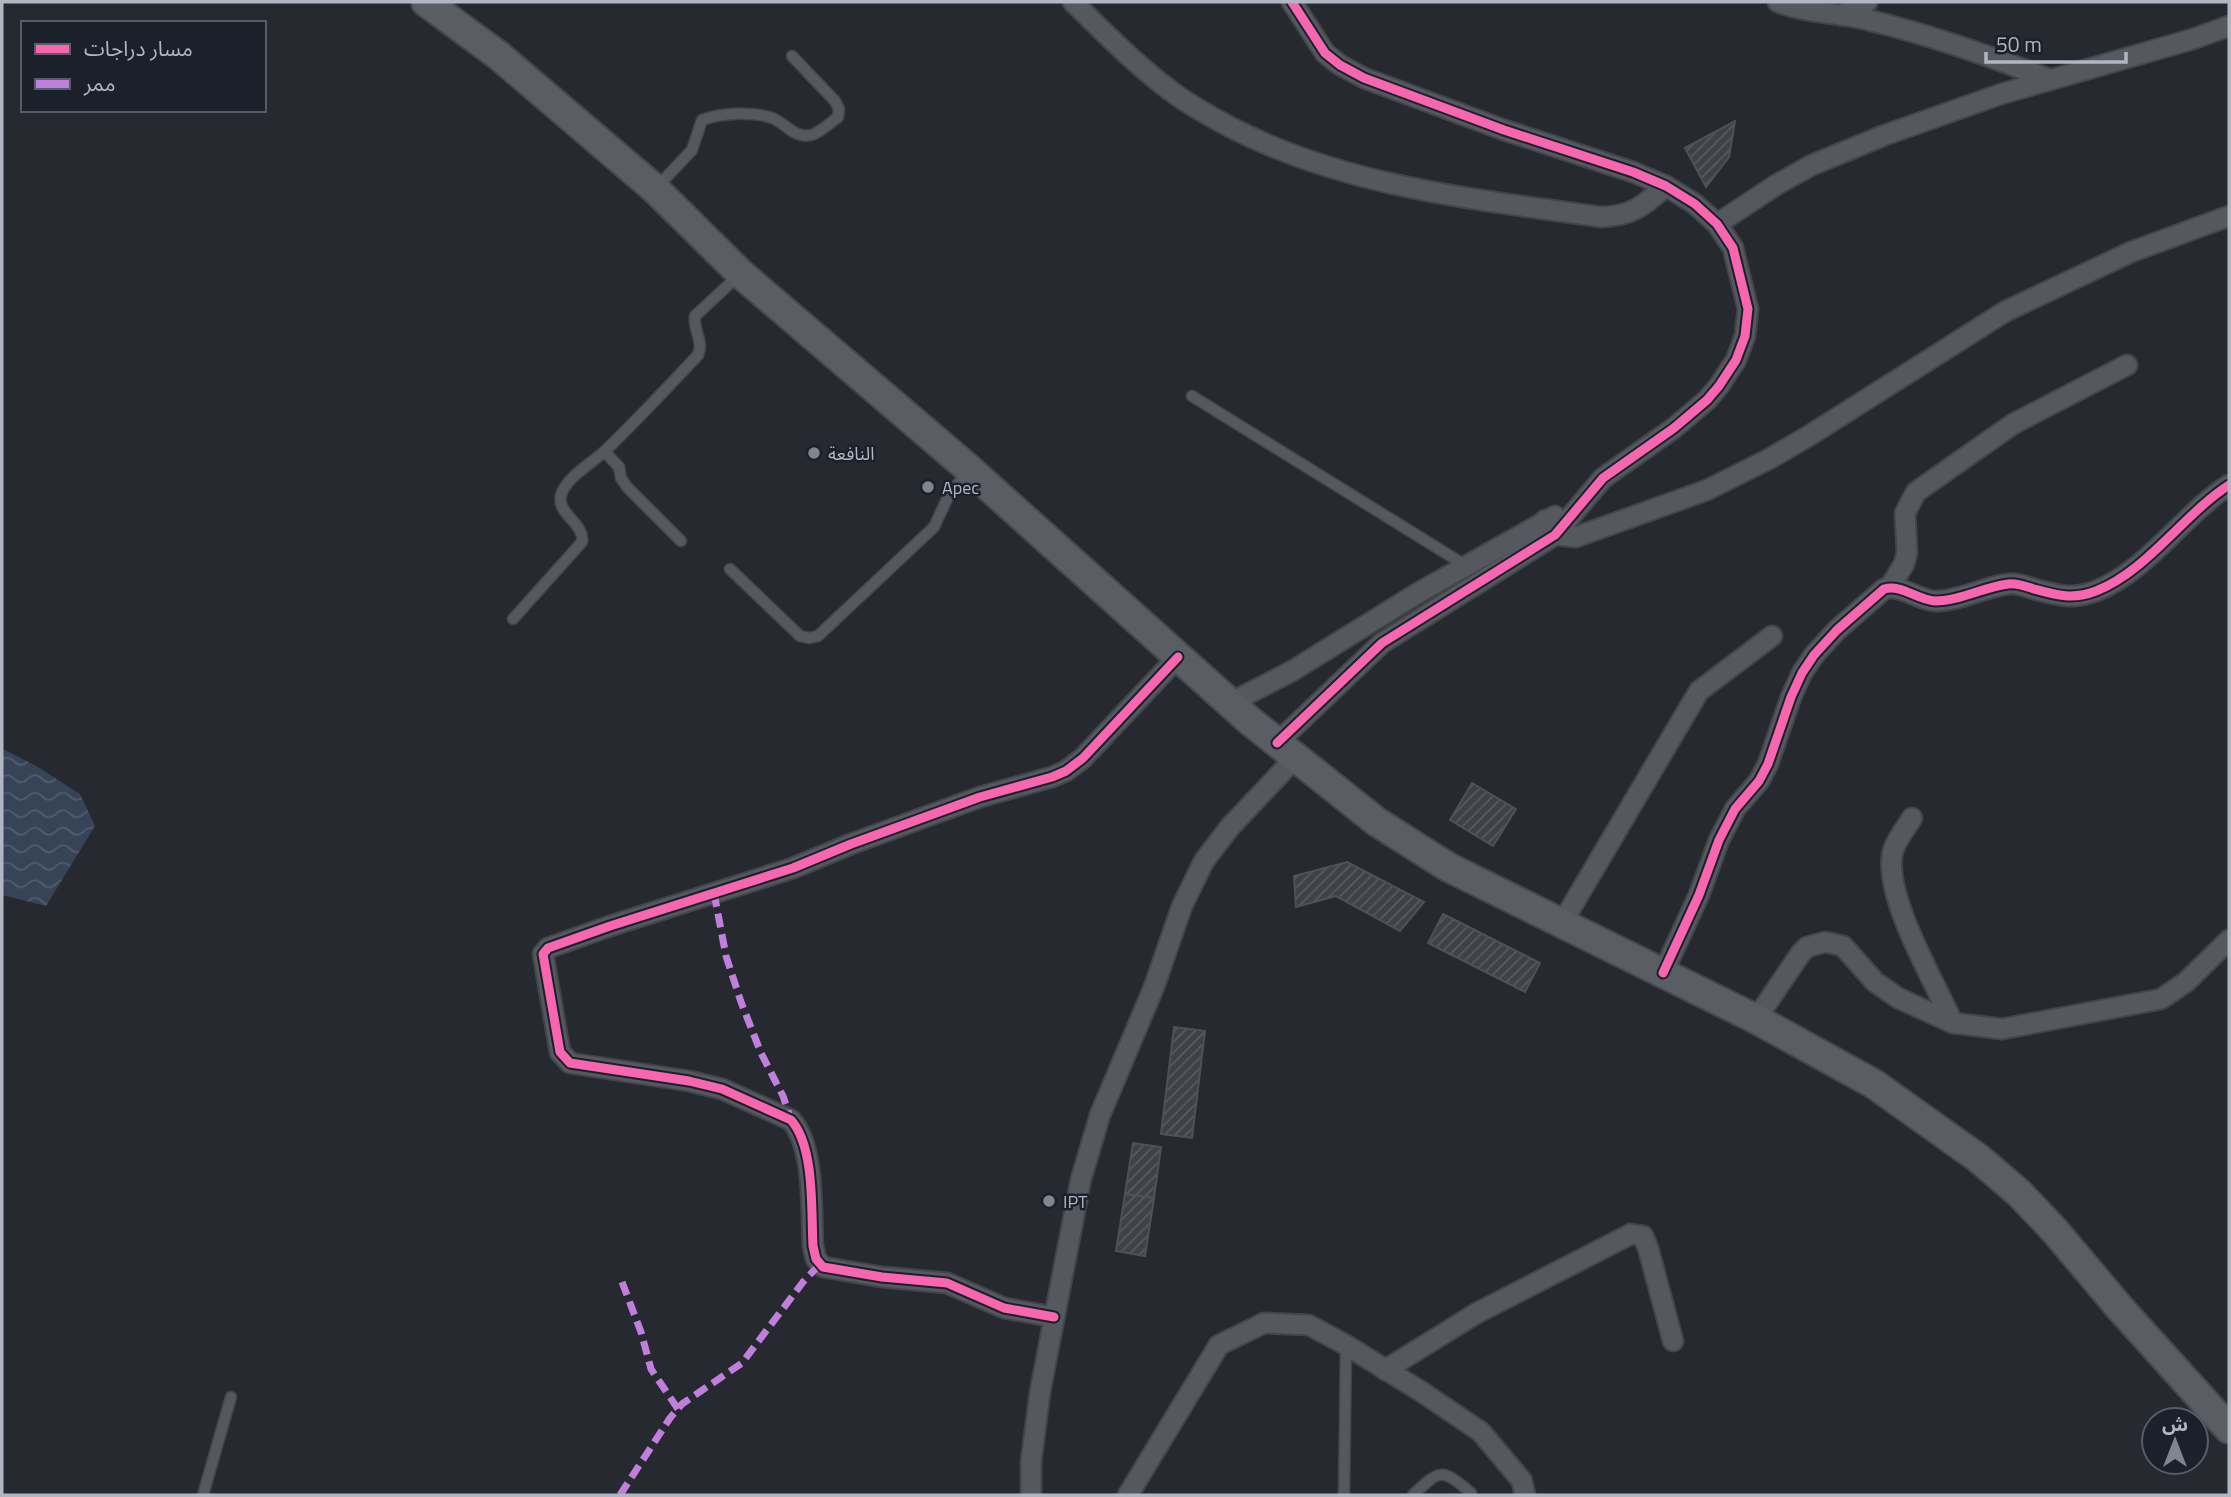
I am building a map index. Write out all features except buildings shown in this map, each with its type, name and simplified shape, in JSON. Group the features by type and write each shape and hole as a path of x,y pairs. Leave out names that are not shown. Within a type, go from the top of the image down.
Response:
{"main road":[{"path":"426,2 498,55 655,189 741,274 969,469 1230,703 1377,822 1438,861 1756,1019 1874,1084 1941,1130 2019,1193 2229,1429"}],"street":[{"path":"1073,2 1171,92 1208,115 1280,150 1347,174 1427,192 1601,218 1632,212 1666,186"},
{"path":"1031,1495 1036,1414 1081,1179 1096,1126 1154,987 1182,906 1204,861 1286,751 1382,643 1482,579 1578,506 1614,469 1674,428 1719,386 1736,360 1745,336 1748,309 1733,248 1717,224 1695,204 1666,186 1633,172 1504,130 1364,78 1325,53 1292,2"},
{"path":"1778,2 1794,9 1872,21 1955,43 2049,79"},
{"path":"1841,15 1867,2"},
{"path":"1717,224 1812,165 1938,116 2049,79 2193,39 2229,26"},
{"path":"1550,527 1564,537 1589,534 1707,490 1807,437 2006,311 2131,252 2229,216"},
{"path":"1890,587 1904,564 1907,553 1905,513 1916,492 2013,425 2127,365"},
{"path":"1662,973 1688,920 1719,840 1735,809 1759,780 1768,764 1802,673 1837,630 1884,589 1890,587 1930,600 2018,584 2064,597 2082,596 2120,578 2229,485"},
{"path":"1230,703 1292,671 1466,565 1550,527"},
{"path":"1418,593 1431,611"},
{"path":"1562,923 1699,691 1772,636"},
{"path":"1054,1317 1004,1308 947,1283 882,1277 823,1267 816,1259 813,1246 806,1149 799,1129 791,1120 722,1089 688,1080 570,1063 560,1052 543,954 548,948 561,943 793,868 980,797 1066,771 1083,758 1178,657"},
{"path":"1912,818 1892,853 1893,884 1911,932 1953,1023"},
{"path":"1756,1019 1801,953 1807,947 1825,942 1843,946 1875,982 1898,998 1953,1023 2002,1029 2161,999 2186,982 2229,940"},
{"path":"1385,1370 1477,1313 1631,1234 1643,1236 1648,1248 1673,1341"},
{"path":"1128,1495 1219,1345 1264,1323 1309,1325 1346,1345 1481,1432 1522,1481 1525,1495"}],"lane":[{"path":"655,189 692,150 702,120 711,116 763,115 776,119 792,132 802,136 813,135 838,117 839,109 835,102 792,56"},
{"path":"513,619 582,542 581,529 562,506 560,498 567,484 605,452 698,355 701,347 694,326 695,316 741,274"},
{"path":"1192,396 1466,565 1482,579"},
{"path":"605,452 619,467 621,478 627,486 681,541"},
{"path":"730,569 800,636 818,636 934,527 947,499 969,469"},
{"path":"1344,1495 1346,1345"},
{"path":"203,1495 231,1397"},
{"path":"1413,1495 1438,1474 1452,1476 1471,1495"}],"water":[{"path":"3,749 38,767 80,794 95,826 46,906 2,895"}],"marked path":[{"path":"714,893 726,956 741,1002 791,1120"},
{"path":"620,1495 682,1404 742,1363 803,1282 820,1264"},
{"path":"622,1282 641,1332 651,1369 678,1409"}],"cycle path":[{"path":"1277,743 1382,643 1555,535 1603,478 1674,428 1707,400 1736,360 1745,336 1748,309 1733,248 1717,224 1695,204 1666,186 1633,172 1504,130 1364,78 1325,53 1292,2"},
{"path":"1663,973 1699,895 1719,840 1735,809 1759,781 1768,764 1802,673 1837,630 1884,589 1903,590 1935,601 1954,599 2011,584 2065,596 2088,594 2132,570 2196,511 2229,485"},
{"path":"1054,1317 1004,1308 947,1283 882,1277 823,1267 816,1259 813,1246 808,1162 799,1132 791,1120 722,1089 689,1081 570,1063 560,1052 543,954 548,948 610,926 793,868 980,797 1066,771 1083,758 1178,657"}],"place":[{"name":"النافعة","path":"814,453"},
{"name":"Apec","path":"928,487"},
{"name":"IPT","path":"1049,1201"}]}
